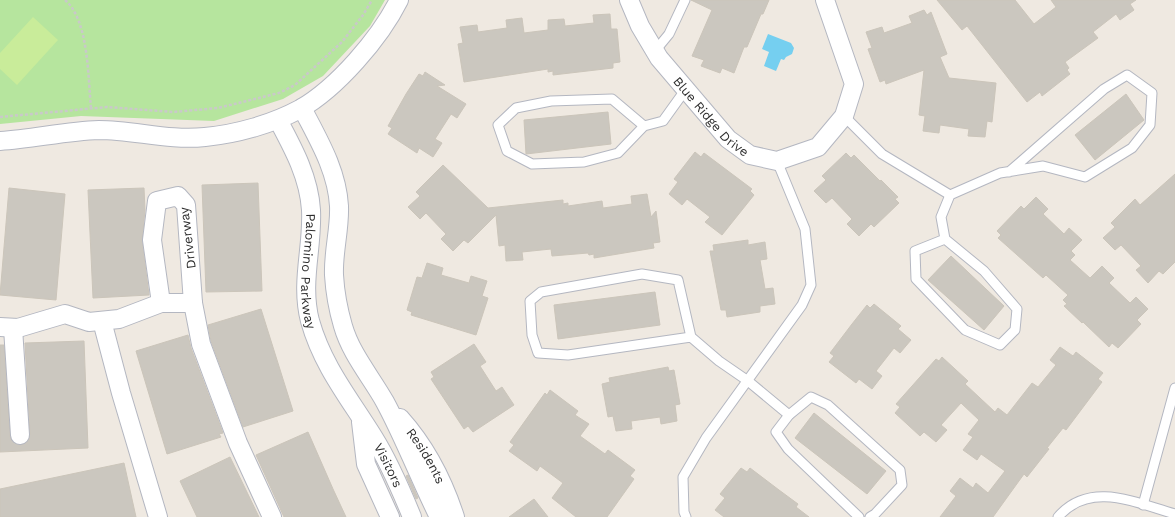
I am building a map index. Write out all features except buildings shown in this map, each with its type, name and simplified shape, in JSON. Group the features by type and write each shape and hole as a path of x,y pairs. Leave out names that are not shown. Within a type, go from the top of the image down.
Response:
{"street":[{"path":"0,141 89,131 205,137 238,131 278,120 302,108 328,88 364,52 381,30 399,0"},
{"name":"Blue Ridge Drive","path":"629,0 640,26 655,51 728,139 750,155 777,161"},
{"path":"777,161 818,147 844,116 854,84 825,0"},
{"name":"Palomino Parkway","path":"302,108 329,162 336,182 339,205 339,225 334,275 343,327 364,370 385,401"},
{"name":"Palomino Parkway","path":"278,120 304,173 309,192 311,211 306,275 306,298 310,320 318,346 328,368 360,417"},
{"name":"Driverway","path":"161,303 152,240 157,201 178,196 186,205 193,303"},
{"path":"20,435 6,327 18,328 65,314 89,322 119,319 161,303 193,303 201,344 238,443 272,517"},
{"path":"102,321 121,393 158,517"},
{"name":"Visitors","path":"385,401 439,517"},
{"name":"Residents","path":"385,401 423,445 437,472 455,517"},
{"path":"360,417 366,464 390,517"},
{"name":"Visitors","path":"360,417 382,452 412,517"}],"lane":[{"path":"655,51 669,34 685,0"},
{"path":"944,239 915,251 916,279 964,330 1000,345 1015,330 1017,309 984,271 944,239 941,217 950,195 1000,173 1009,172 1043,166 1085,176 1132,148 1150,125 1152,93 1127,76 1104,89 1009,172"},
{"path":"644,126 612,99 551,101 516,108 498,125 507,151 532,164 584,162 618,153 644,126 663,121 686,89"},
{"path":"844,116 882,154 950,195"},
{"path":"682,515 682,477 706,438 802,305 811,286 805,229 777,161"},
{"path":"691,337 568,355 538,353 532,335 530,301 541,292 642,274 678,280 691,337 719,361 748,381 790,415"},
{"path":"1143,505 1175,388"},
{"path":"859,517 784,443 776,432 790,415 811,397 828,405 900,470 902,485 875,514 870,517"},
{"path":"1058,517 1066,508 1081,499 1100,496 1117,498 1175,514"}],"path":[{"path":"66,0 70,4 84,33 91,108"},
{"path":"0,117 107,107 173,112 218,108 279,93 295,85 342,42 363,15 372,0"}],"green space":[{"path":"0,0 385,0 370,26 323,76 283,99 214,121 81,116 0,124"},
{"path":"33,17 58,40 17,85 0,69 0,53"}],"water":[{"path":"768,34 791,43 794,48 792,54 784,60 781,59 776,71 764,66 769,52 762,49"}]}
